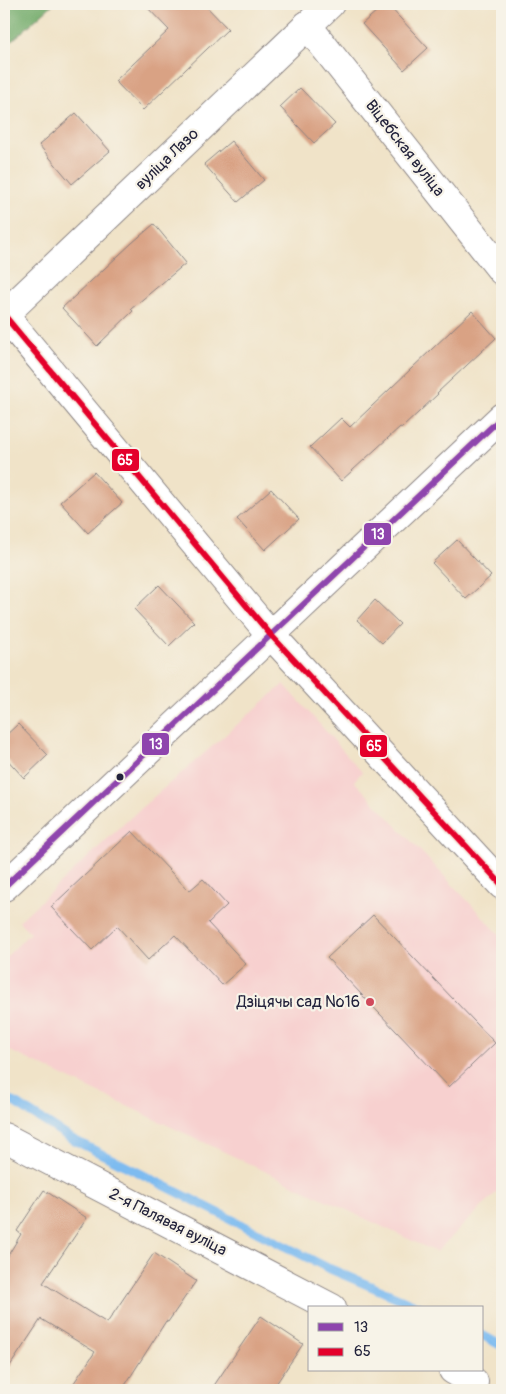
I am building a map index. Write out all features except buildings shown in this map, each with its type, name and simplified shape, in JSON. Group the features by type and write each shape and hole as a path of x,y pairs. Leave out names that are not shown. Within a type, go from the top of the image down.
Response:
{"street":[{"name":"вуліца Лазо","path":"4,315 330,4"},
{"name":"Віцебская вуліца","path":"307,25 502,271"},
{"path":"4,315 270,634 502,885"},
{"path":"4,887 122,778 270,634 502,417"},
{"name":"2-я Палявая вуліца","path":"4,1137 328,1306"}],"shaded area":[{"path":"284,684 362,772 354,781 502,937 502,1187 436,1252 4,1048 4,959 30,933 19,921 141,808"}],"green space":[{"path":"4,4 53,4 4,48"}],"waterway":[{"path":"4,1096 72,1139 328,1268 417,1306"},
{"path":"484,1336 502,1346"}],"transit line":[{"name":"65","path":"4,315 270,634 502,885"},
{"name":"13","path":"4,887 502,417"}],"place":[{"name":"Дзіцячы сад №16","path":"370,1002"}]}
